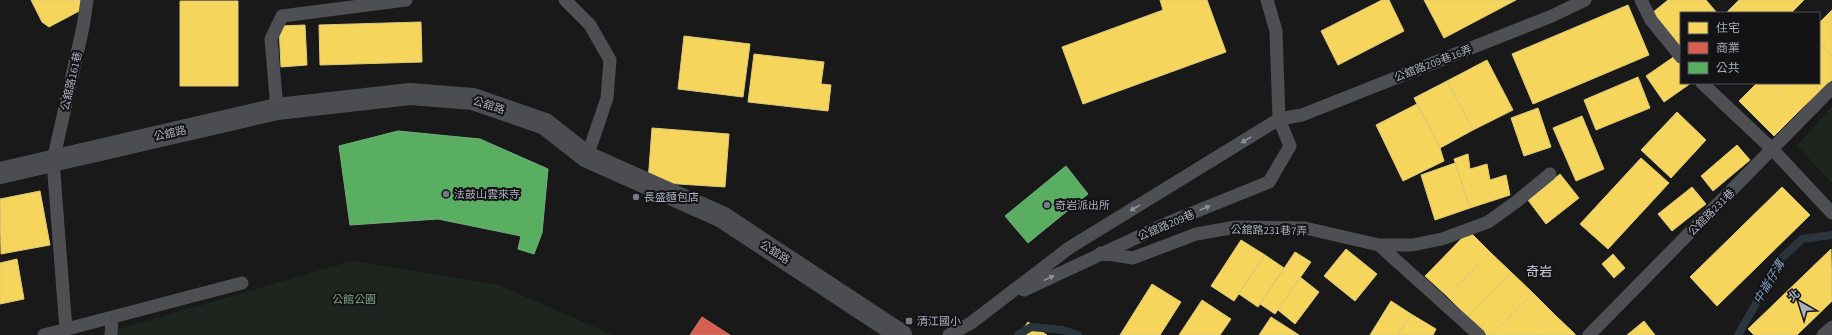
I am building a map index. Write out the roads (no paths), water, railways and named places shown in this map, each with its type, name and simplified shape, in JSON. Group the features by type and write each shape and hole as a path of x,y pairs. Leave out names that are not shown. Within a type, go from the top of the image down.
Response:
{"street":[{"name":"公舘路","path":"0,173 277,109 410,94 473,99 545,124 587,157 722,217 901,335"}],"lane":[{"name":"公舘路161巷","path":"66,330 53,161 83,27 87,0"},
{"path":"277,109 271,39 282,16 406,0"},
{"path":"565,0 590,24 610,60 607,98 587,157"},
{"name":"公舘路209巷","path":"1001,301 1100,253 1170,222 1269,182 1290,146 1279,119 1276,31 1267,0"},
{"name":"公舘路209巷16弄","path":"1279,119 1302,115 1552,16 1586,0"},
{"path":"1641,0 1651,20 1680,56"},
{"path":"1703,84 1773,150 1832,213"},
{"name":"公舘路231巷","path":"1589,335 1773,150 1832,88"},
{"name":"公舘路209巷","path":"949,335 971,323 1069,248 1279,119"},
{"path":"1379,245 1412,245 1442,240 1488,222 1516,202 1550,174"},
{"name":"公舘路231巷7弄","path":"1100,253 1133,258 1196,234 1236,227 1305,228 1379,245 1479,335"},
{"path":"44,335 242,283"},
{"path":"111,335 112,318"},
{"path":"1824,335 1832,326"}],"waterway":[{"name":"中崙仔溝","path":"1738,335 1782,258 1802,239 1832,235"},
{"name":"中崙仔溝","path":"1018,335 1031,327 1063,330 1078,335"}],"place":[{"name":"法鼓山雲來寺","path":"446,194"},
{"name":"長盛麵包店","path":"636,197"},
{"name":"奇岩派出所","path":"1047,205"},
{"name":"清江國小","path":"909,321"}],"district":[{"name":"奇岩","path":"1539,271"}],"park label":[{"name":"公館公園","path":"354,299"}]}
